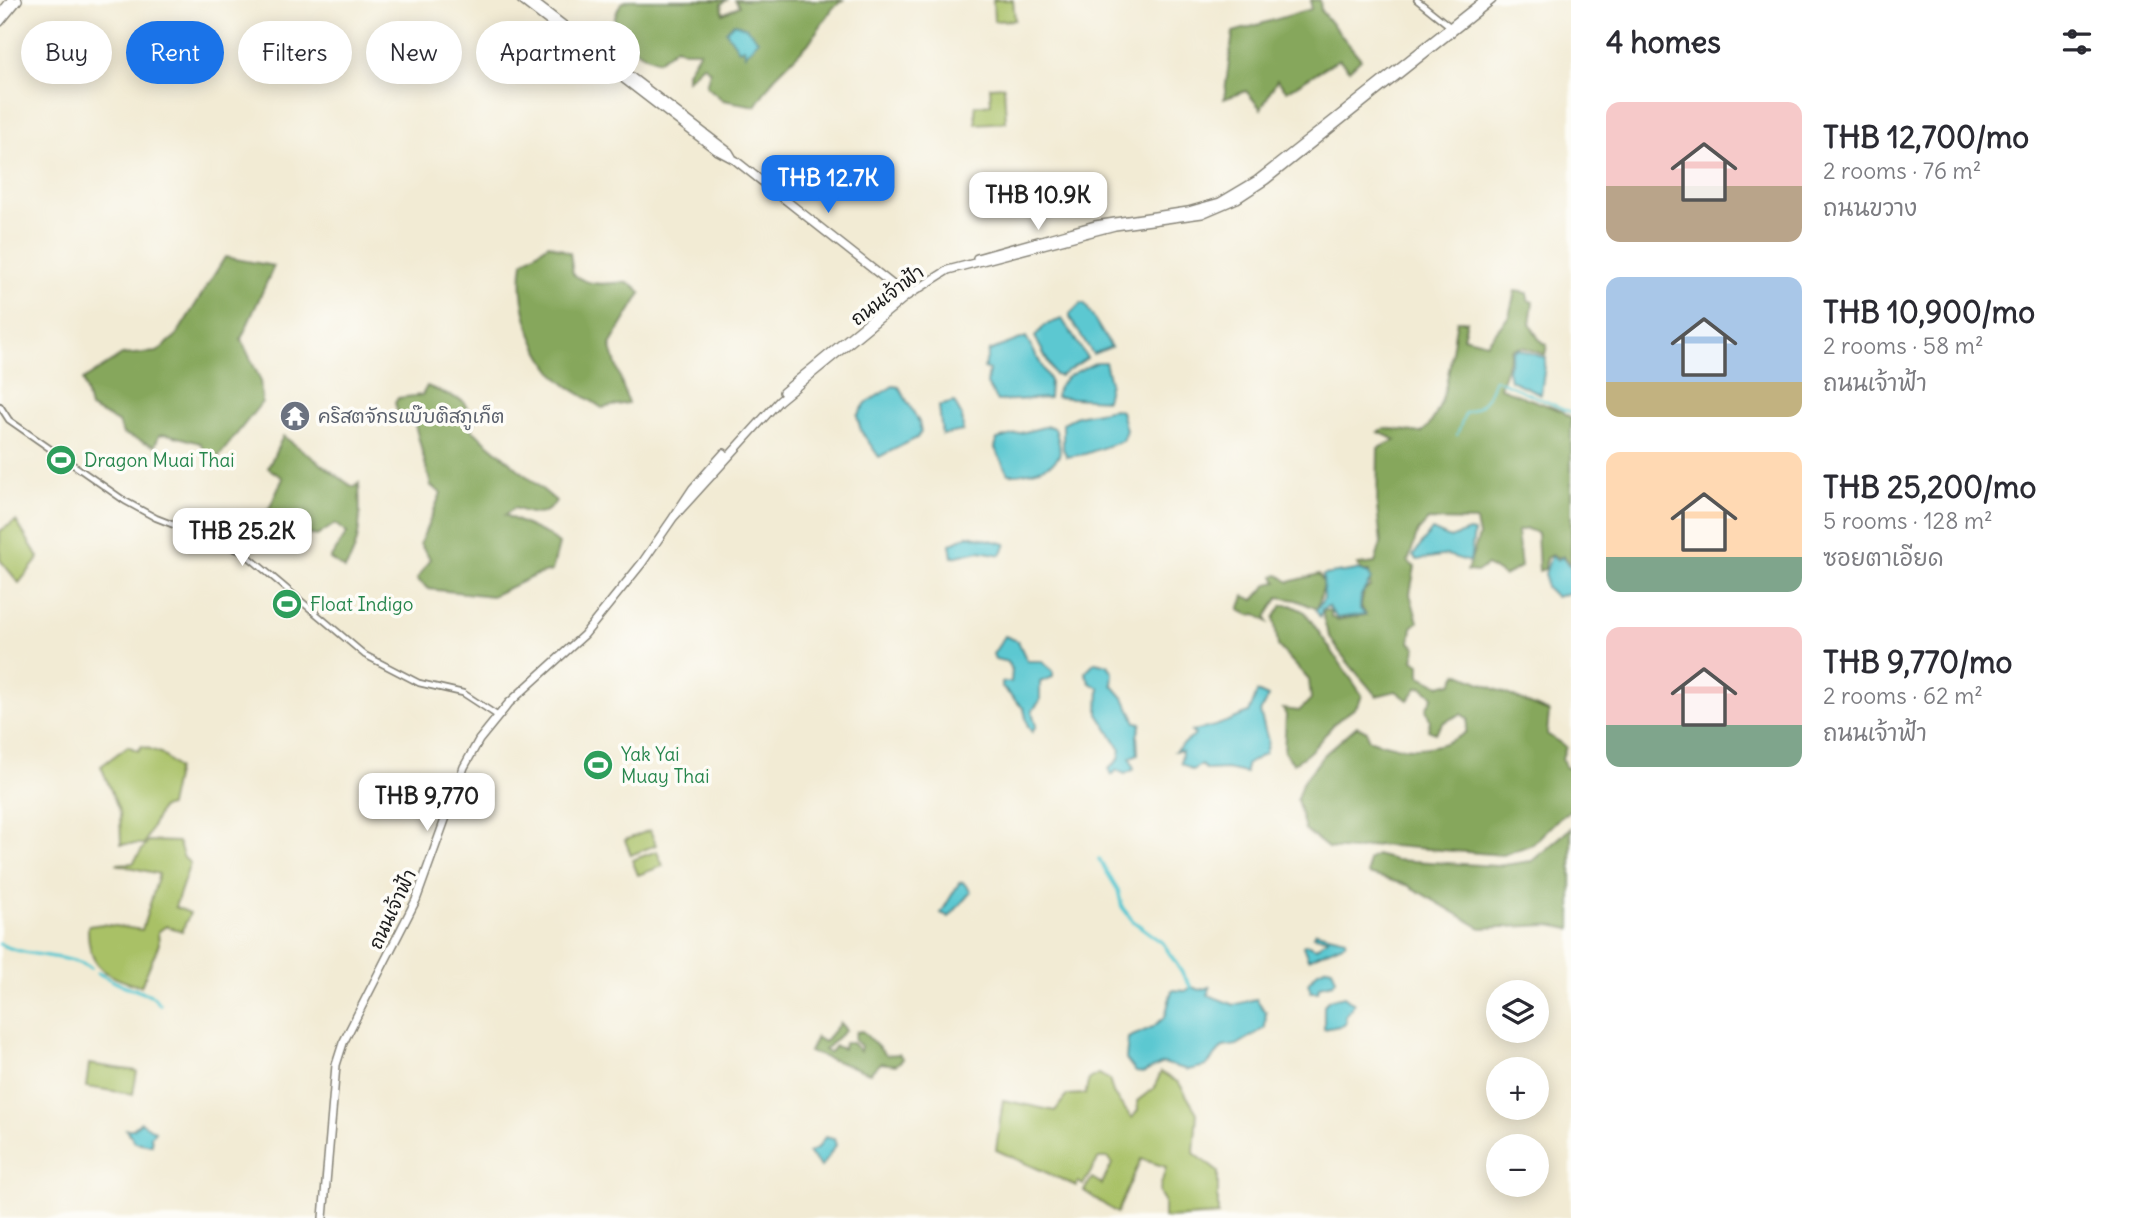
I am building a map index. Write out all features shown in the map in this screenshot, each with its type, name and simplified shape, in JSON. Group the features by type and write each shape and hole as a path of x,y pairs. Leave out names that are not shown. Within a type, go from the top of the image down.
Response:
{"main road":[{"path":"0,14 11,0"},
{"path":"0,22 18,0"},
{"path":"521,0 550,21"},
{"path":"531,0 557,21"},
{"name":"ถนนเจ้าฟ้า","path":"1453,29 1484,0"},
{"name":"ถนนเจ้าฟ้า","path":"323,1218 331,1098 343,1043 416,901 464,767 498,716 583,637 642,563 673,518 779,401 905,294 948,270 1115,226 1190,217 1222,207 1252,190 1492,0"},
{"path":"636,84 716,150 732,157 905,294"}],"street":[{"path":"1417,0 1453,29"},
{"path":"0,406 9,420 125,501 156,518 243,552 354,648 419,683 463,693 498,716"}],"green space":[{"path":"629,0 727,0 721,4 723,14 739,6 735,0 843,0 833,8 808,44 775,77 755,106 723,100 706,86 710,71 703,65 687,80 687,72 700,51 684,51 676,47 659,61 640,53 640,21 614,21 621,3"},
{"path":"993,0 1013,0 1015,20 994,21"},
{"path":"1311,0 1320,0 1321,11 1361,59 1349,70 1339,59 1287,91 1277,80 1261,109 1246,91 1224,99 1233,32 1311,9"},
{"path":"1004,86 1006,122 976,124 975,106 991,104 990,87"},
{"path":"549,244 570,253 573,274 584,280 604,284 628,283 641,293 610,345 628,403 602,408 558,378 537,348 524,306 523,262"},
{"path":"225,257 274,266 241,339 260,379 262,402 216,460 208,457 200,443 167,434 159,435 155,446 123,434 118,422 90,408 83,380 122,355 157,352 176,336"},
{"path":"1515,291 1528,293 1528,300 1533,302 1530,324 1539,339 1547,345 1545,355 1523,347 1512,349 1500,388 1562,411 1571,418 1571,565 1564,556 1559,558 1552,555 1546,558 1545,569 1539,571 1537,533 1527,529 1517,531 1521,567 1504,576 1487,565 1477,572 1467,571 1479,536 1476,521 1428,520 1418,531 1408,562 1415,567 1410,594 1418,622 1412,627 1410,642 1416,647 1413,660 1420,664 1420,676 1440,686 1452,683 1458,673 1549,712 1547,734 1566,747 1562,758 1565,767 1571,769 1571,810 1560,817 1533,844 1503,855 1379,845 1354,850 1328,848 1305,830 1297,799 1302,783 1325,754 1357,726 1367,731 1368,739 1405,748 1443,744 1466,732 1468,719 1461,714 1444,722 1435,733 1428,730 1430,720 1426,709 1433,696 1422,687 1417,688 1408,700 1396,691 1376,696 1334,644 1324,621 1323,610 1331,611 1331,617 1337,620 1366,615 1361,606 1364,590 1370,587 1369,572 1362,572 1358,565 1375,563 1381,543 1377,507 1378,448 1396,440 1378,432 1385,428 1421,433 1430,423 1443,397 1457,321 1467,321 1463,337 1487,343 1509,316"},
{"path":"427,386 463,401 475,422 471,429 556,501 542,513 514,508 505,515 548,535 559,544 552,571 536,575 492,596 428,589 417,579 430,559 420,544 441,493 431,486 413,417 399,418 395,403 398,398 422,395"},
{"path":"283,436 350,485 355,487 359,483 358,538 345,569 330,559 347,533 335,524 317,536 256,522 270,507 283,478 268,468"},
{"path":"16,521 39,558 19,583 0,560 0,531"},
{"path":"1319,574 1324,584 1317,609 1296,600 1279,597 1266,617 1268,622 1256,614 1249,615 1239,610 1244,596 1254,600 1268,584 1277,582 1274,576 1279,575 1289,582"},
{"path":"1282,605 1291,605 1305,612 1362,695 1354,709 1337,721 1311,751 1293,763 1284,752 1286,715 1283,709 1299,711 1311,699 1309,680 1278,646 1274,618"},
{"path":"128,746 138,751 142,746 161,753 177,768 169,806 161,808 144,844 121,844 120,813 101,766"},
{"path":"1571,828 1571,929 1549,925 1481,928 1407,885 1368,874 1368,860 1376,855 1395,860 1497,866 1532,861"},
{"path":"650,830 656,845 631,855 625,840"},
{"path":"148,841 178,842 184,858 190,863 175,907 190,913 182,931 166,926 158,932 159,944 141,986 117,978 100,968 91,951 88,926 102,924 142,930 159,874 116,864 133,863"},
{"path":"657,851 663,866 638,875 632,860"},
{"path":"840,1023 846,1030 824,1050 829,1053 835,1046 843,1049 844,1043 852,1043 860,1051 861,1046 854,1040 856,1032 862,1031 886,1055 899,1054 903,1059 896,1065 880,1063 870,1073 809,1052 816,1037 824,1042"},
{"path":"89,1064 137,1071 133,1094 86,1087"},
{"path":"1161,1072 1179,1083 1197,1113 1194,1153 1218,1172 1218,1215 1164,1218 1164,1201 1159,1192 1166,1167 1141,1159 1117,1213 1084,1191 1092,1178 1102,1184 1112,1164 1108,1158 1099,1158 1083,1185 1078,1182 1076,1186 996,1150 1003,1100 1055,1111 1067,1095 1085,1094 1089,1079 1099,1074 1109,1080 1114,1095 1132,1118 1138,1110 1137,1101 1154,1088"}],"water":[{"path":"734,23 747,28 758,40 745,55 744,48 739,50 726,31"},
{"path":"1081,303 1085,304 1111,347 1093,354 1070,318 1070,314"},
{"path":"1062,319 1087,358 1060,376 1055,375 1035,337 1045,325"},
{"path":"1026,337 1050,381 1049,398 997,401 987,384 989,370 984,368 989,351"},
{"path":"1518,349 1546,358 1541,394 1510,380 1508,370 1513,351"},
{"path":"1097,362 1105,362 1110,382 1106,400 1056,397 1065,379"},
{"path":"893,386 899,387 919,422 921,432 917,438 879,457 861,431 857,416 866,403"},
{"path":"954,402 962,416 963,431 942,435 939,406"},
{"path":"1114,409 1121,411 1126,430 1122,441 1085,454 1067,457 1063,449 1063,423 1077,416"},
{"path":"1048,426 1055,428 1059,442 1060,452 1056,460 1036,470 1008,474 995,448 997,439"},
{"path":"1432,530 1450,538 1469,531 1474,532 1470,562 1447,555 1417,560 1413,556"},
{"path":"969,535 1006,544 1001,555 979,551 952,557 950,544"},
{"path":"1551,556 1558,560 1562,557 1571,568 1571,592 1556,597 1546,587 1545,574"},
{"path":"1357,570 1369,574 1371,579 1361,595 1360,609 1365,614 1337,618 1328,606 1322,609 1320,617 1316,611 1324,598 1323,575"},
{"path":"1005,636 1018,641 1027,661 1041,661 1053,671 1053,677 1040,682 1040,701 1032,711 1036,726 1032,732 1028,727 1024,709 1002,687 1002,682 1011,682 1012,670 1008,662 995,659 993,654"},
{"path":"1095,662 1108,665 1113,673 1112,685 1125,700 1136,722 1141,723 1137,736 1138,754 1130,758 1134,769 1125,774 1117,770 1112,775 1109,769 1119,759 1121,750 1098,714 1099,688 1090,683 1085,672"},
{"path":"1257,692 1268,697 1260,712 1268,741 1265,753 1246,765 1246,773 1226,769 1207,770 1201,765 1192,770 1181,763 1182,751 1175,751 1195,735 1191,731 1249,713"},
{"path":"963,882 971,892 949,917 941,913 959,883"},
{"path":"1316,932 1346,939 1345,943 1308,959 1303,946 1306,944 1316,948 1328,938 1314,936"},
{"path":"1332,968 1336,979 1333,983 1319,986 1318,992 1311,992 1308,983 1318,971"},
{"path":"1192,987 1199,990 1210,987 1208,995 1234,1005 1256,999 1266,1012 1265,1028 1237,1045 1223,1047 1206,1066 1188,1070 1163,1063 1143,1073 1136,1072 1126,1059 1128,1038 1153,1027 1165,1017 1172,990 1185,991"},
{"path":"1344,996 1354,1004 1345,1016 1346,1022 1344,1025 1324,1029 1324,1005 1329,1000"},
{"path":"141,1122 155,1131 151,1136 152,1145 135,1142 126,1129 133,1129"},
{"path":"825,1137 834,1139 836,1145 821,1167 808,1153 817,1149"}],"waterway":[{"path":"1457,435 1465,413 1485,401 1495,379 1571,412"},
{"path":"1099,859 1118,890 1122,907 1133,921 1163,943 1191,987"},
{"path":"0,944 23,952 69,960 91,968"},
{"path":"98,973 150,995"},
{"path":"153,997 160,1004"}],"place":[{"name":"คริสตจักรแบ๊บติสภูเก็ต","path":"295,416"},
{"name":"Dragon Muai Thai","path":"61,460"},
{"name":"Float Indigo","path":"287,604"},
{"name":"Yak Yai Muay Thai","path":"598,765"}]}
